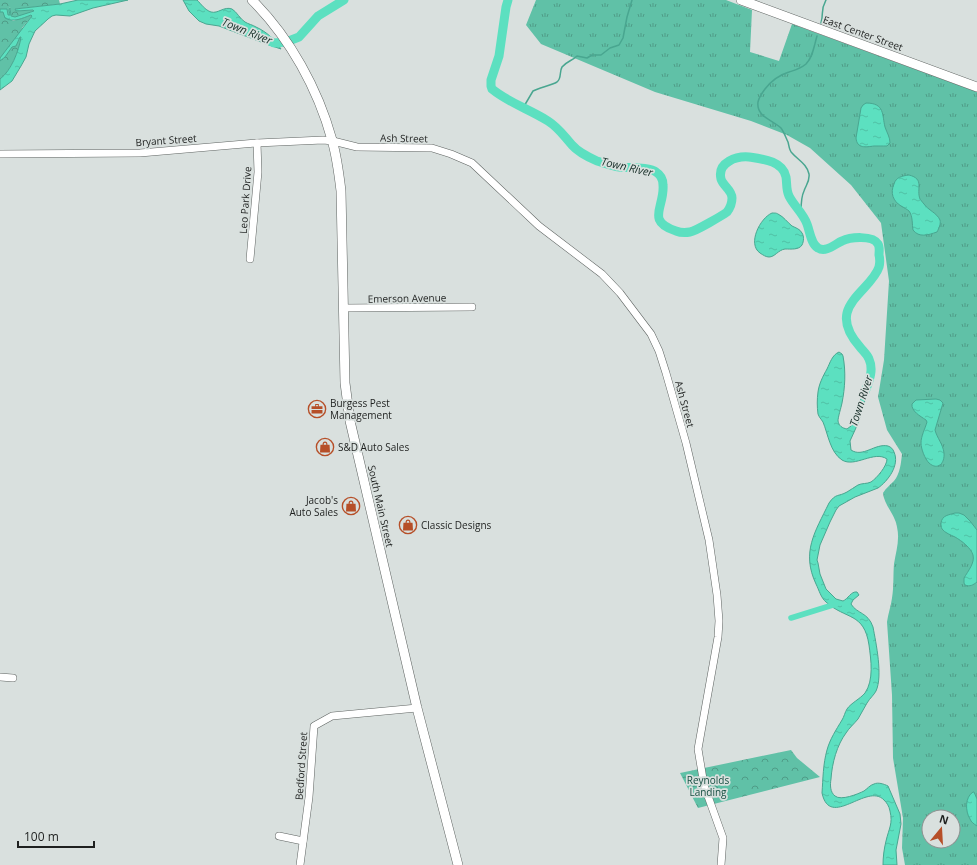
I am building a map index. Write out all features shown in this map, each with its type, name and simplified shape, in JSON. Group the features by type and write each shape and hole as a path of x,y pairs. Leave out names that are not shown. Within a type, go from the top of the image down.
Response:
{"main road":[{"name":"South Main Street","path":"252,0 279,32 306,75 319,102 333,141 341,192 345,383 350,421 417,708 458,865"},
{"name":"East Center Street","path":"741,0 977,87"}],"street":[{"name":"Bryant Street","path":"0,154 140,153 257,143 333,141"},
{"name":"Ash Street","path":"333,141 357,147 432,148 472,163 539,226 602,274 620,293 651,334 666,372 686,443 709,540 717,595 719,621 718,638 698,748 704,785 723,838 721,865"},
{"name":"Leo Park Drive","path":"250,259 258,172 257,143"},
{"name":"Emerson Avenue","path":"344,308 472,307"},
{"path":"0,677 13,678"},
{"name":"Bedford Street","path":"300,865 309,797 314,726 332,716 417,708"},
{"path":"279,836 303,841"}],"green space":[{"path":"0,0 59,0 60,4 16,9 16,11 34,11 15,18 11,16 10,7 10,15 8,15 7,9 0,9"},
{"path":"536,0 726,0 752,10 750,52 779,61 792,24 977,92 977,865 905,865 902,848 903,818 893,758 892,695 887,622 893,594 894,564 898,532 896,522 885,502 883,493 898,475 902,454 887,430 878,397 884,360 889,281 881,223 851,185 810,148 787,135 751,121 655,92 541,44 526,25"},
{"path":"0,12 3,12 13,21 31,15 32,16 22,28 21,41 13,62 4,76 0,79"},
{"name":"Reynolds Landing","path":"791,750 797,758 820,777 698,808 680,773"}],"water":[{"path":"78,0 128,0 93,8 70,16 52,16 35,31 29,44 26,57 21,66 12,81 0,90 0,79 8,71 14,60 21,37 16,46 12,47 0,61 0,58 32,16 11,20 5,18 3,12 0,12 0,9 7,9 8,15 10,15 10,8 11,16 15,17 34,11 16,11 15,9 60,4"},
{"path":"183,0 197,0 211,12 216,12 226,8 232,9 245,22 267,34 281,49 219,26 206,24 199,21 189,11"},
{"path":"866,103 877,105 882,110 885,127 890,141 887,146 865,147 860,146 857,142 856,138 861,108"},
{"path":"909,175 917,179 920,199 937,215 940,220 937,232 924,235 915,233 909,211 898,204 894,199 892,191 896,180 900,177"},
{"path":"772,213 780,215 801,232 804,239 801,247 795,249 785,249 769,257 760,253 756,249 755,238 760,225 763,220"},
{"path":"839,352 843,356 845,374 843,397 838,417 839,424 842,427 847,429 851,426 858,405 870,381 860,419 850,441 851,450 860,452 878,446 888,446 894,451 895,462 889,477 878,488 855,497 839,506 820,545 817,560 820,574 826,589 836,599 843,601 855,592 859,595 851,604 871,622 879,668 878,685 876,691 858,719 847,731 836,754 832,767 831,788 835,796 841,798 858,794 876,783 888,786 900,814 901,824 896,850 897,865 883,865 883,856 891,819 889,808 884,800 877,796 868,797 841,807 833,807 826,803 822,793 824,766 828,746 847,709 865,693 868,688 871,676 871,663 867,634 863,627 853,618 833,608 820,594 812,573 810,552 819,523 831,500 835,496 847,492 858,485 871,482 881,472 887,462 887,459 876,456 859,461 847,462 838,457 832,448 823,422 818,414 817,397 819,386 823,377 833,357"},
{"path":"936,399 943,403 935,430 944,453 942,463 938,466 929,463 924,454 921,443 927,422 914,411 912,407 912,404 916,400"},
{"path":"955,513 964,515 977,530 977,582 970,586 965,585 964,578 972,564 972,552 955,537 945,532 941,527 943,518"},
{"path":"973,792 977,799 977,826 970,820 967,808 968,797"}],"waterway":[{"name":"Town River","path":"266,39 274,43 286,42 299,37 318,16 344,0"},
{"name":"Town River","path":"508,0 499,56 491,80 492,89 505,98 552,124 561,132 574,148 590,158 614,166 649,169 658,173 663,181 663,193 659,218 661,223 667,227 680,232 690,232 727,212 731,205 732,195 721,179 722,168 729,161 749,157 772,162 781,167 786,177 789,196 805,220 812,241 818,248 827,249 842,241 856,238 871,239 878,244 880,260 879,267 872,279 849,307 846,318 852,336 869,359 871,367 870,376 865,392"},
{"path":"523,108 533,91 557,82 562,67 566,63 577,56 587,58 592,55 601,55 610,48 619,45 623,38 632,0"},
{"path":"821,23 823,7 826,0"},
{"path":"801,212 802,196 809,179 808,171 791,152 781,128 762,115 758,107 758,102 763,92 773,80 806,64 812,55 817,36"},
{"path":"791,618 836,604"}],"place":[{"name":"Burgess Pest Management","path":"317,409"},
{"name":"S&D Auto Sales","path":"325,447"},
{"name":"Jacob's Auto Sales","path":"351,506"},
{"name":"Classic Designs","path":"408,525"}]}
